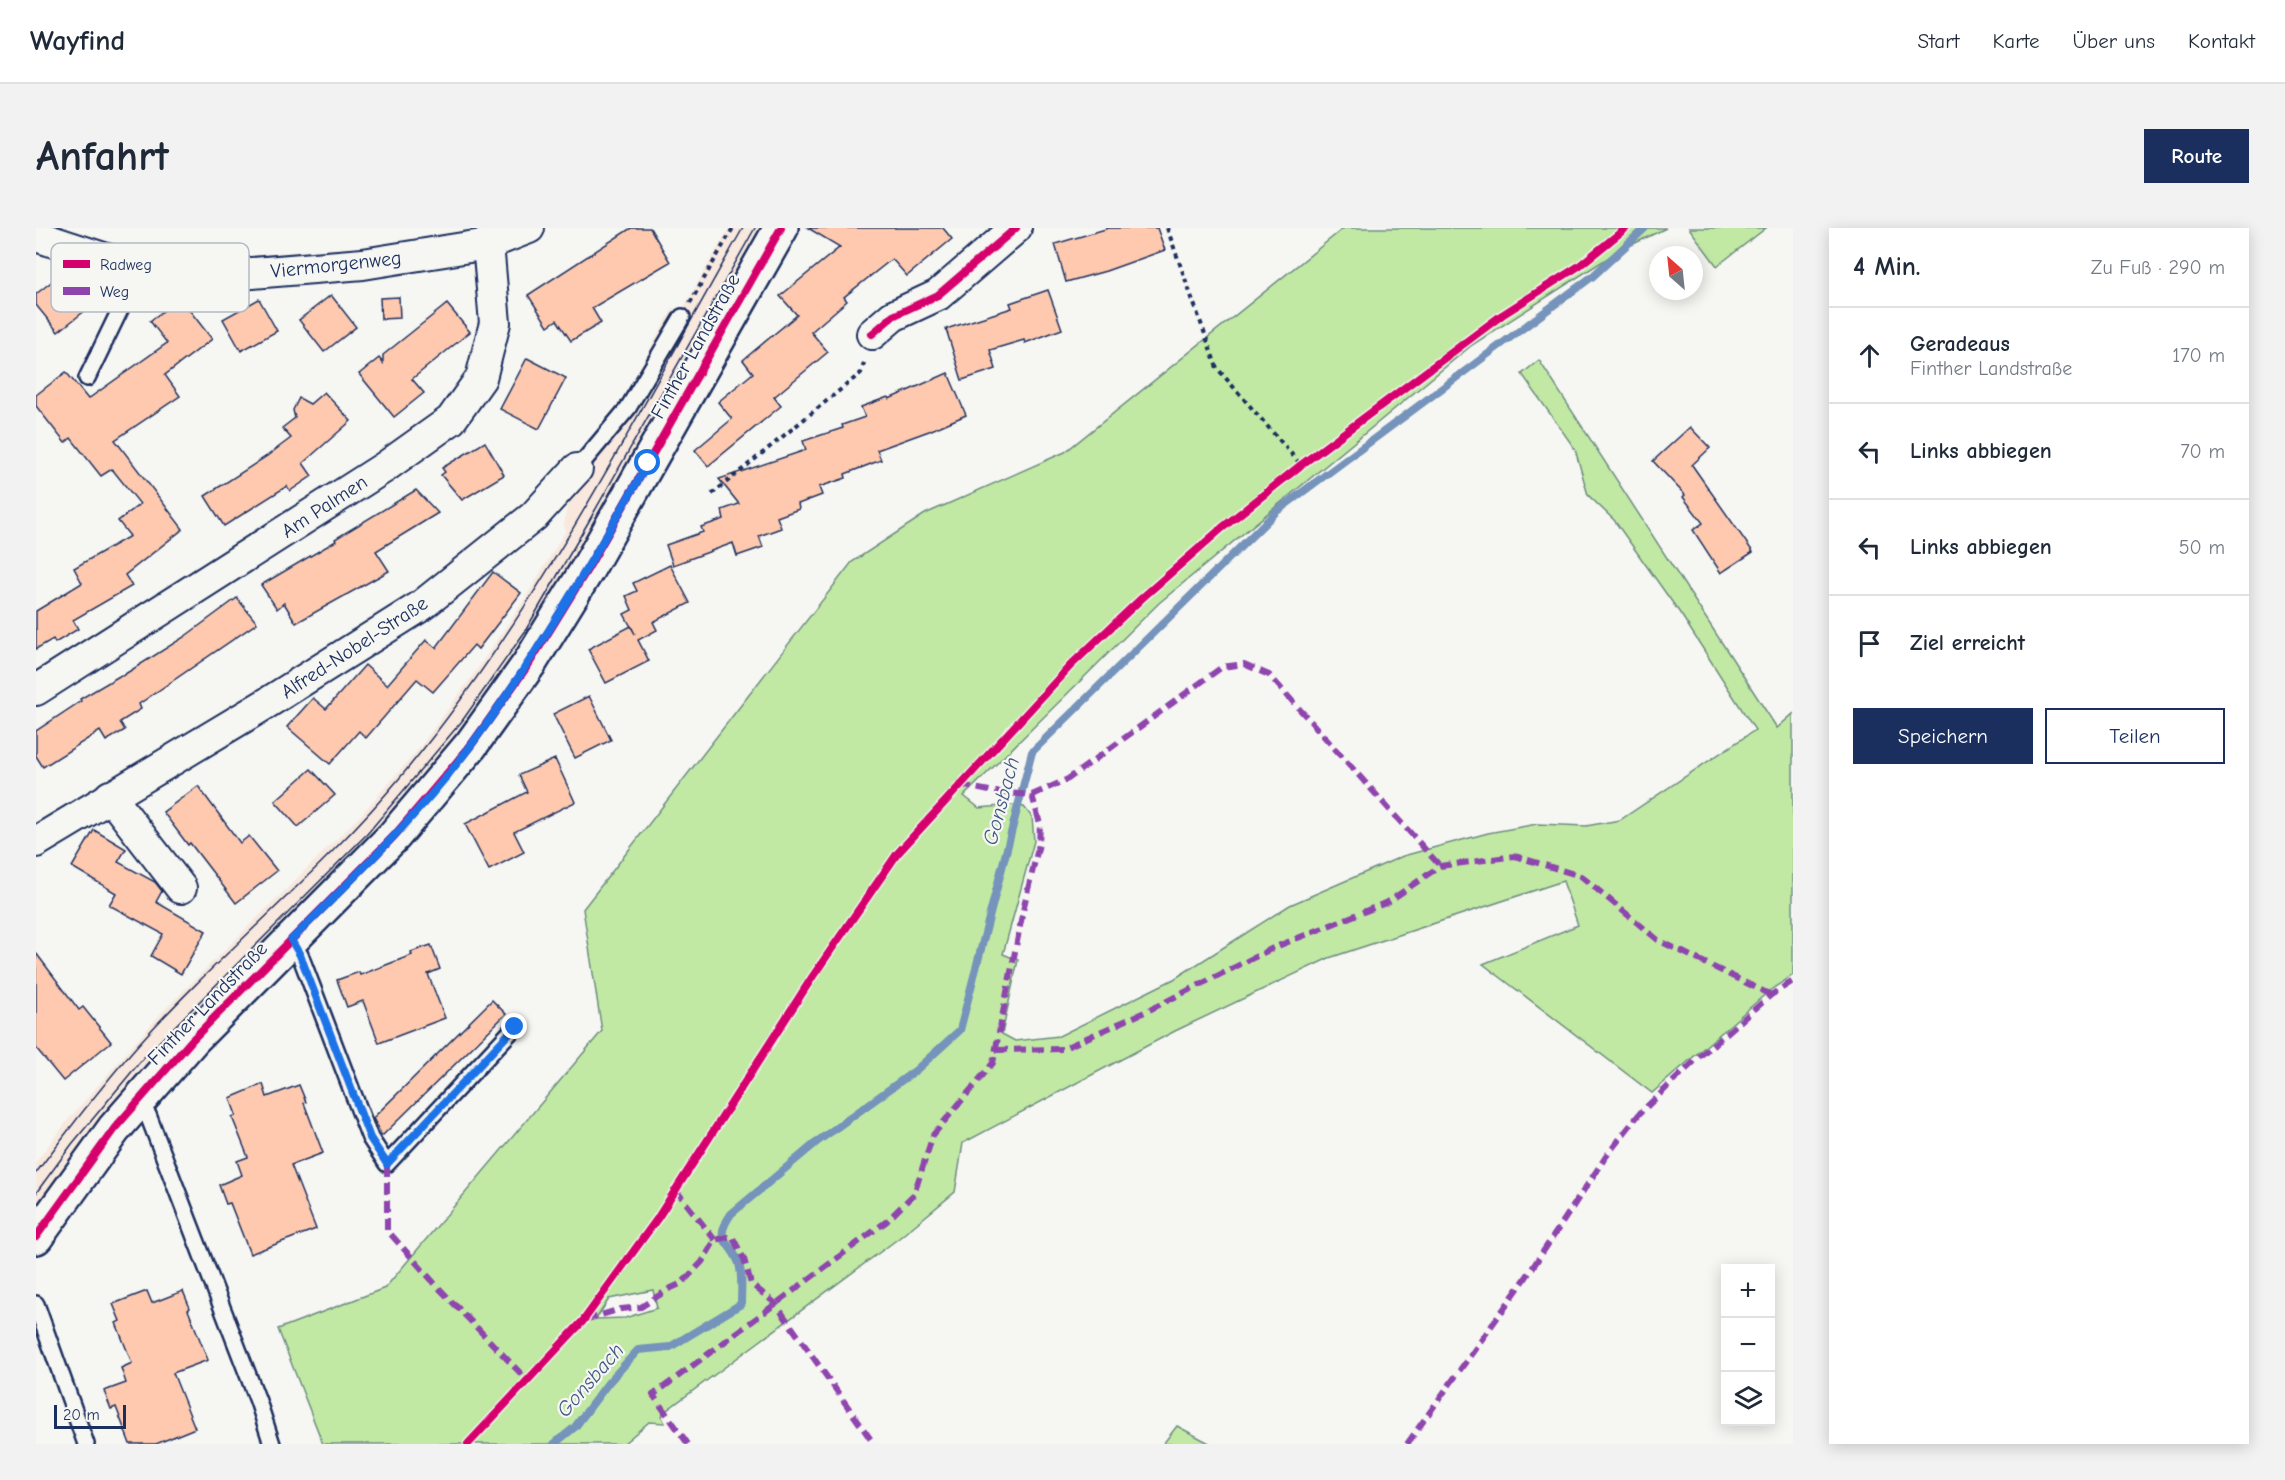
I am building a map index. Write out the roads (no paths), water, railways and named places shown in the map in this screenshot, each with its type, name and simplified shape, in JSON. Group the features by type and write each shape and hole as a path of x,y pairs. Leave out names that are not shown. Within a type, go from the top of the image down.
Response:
{"main road":[{"name":"Finther Landstraße","path":"36,1237 85,1167 137,1102 192,1040 378,854 422,806 471,745 529,664 587,570 781,228"}],"street":[{"name":"Viermorgenweg","path":"249,273 363,264 488,244 529,228"},
{"path":"872,334 894,316 938,295 1016,228"},
{"name":"Viermorgenweg","path":"36,236 57,243"},
{"name":"Am Palmen","path":"36,690 385,467 451,420 481,378 495,323 488,244"},
{"name":"Alfred-Nobel-Straße","path":"36,842 264,705 421,606 534,516 577,469"},
{"path":"110,796 181,888"}],"lane":[{"path":"87,378 119,312"},
{"path":"577,469 628,408 684,314"},
{"path":"291,940 300,955 370,1138 387,1164 515,1027"},
{"path":"137,1102 148,1115 258,1401 272,1444"},
{"path":"36,1304 87,1444"}],"waterway":[{"name":"Gonsbach","path":"554,1444 575,1427 608,1383 638,1350 670,1347 741,1304 740,1266 723,1235 731,1214 818,1141 916,1070 960,1030 1032,752 1277,511 1593,276 1645,228"}],"tram line":[{"path":"36,1173 136,1047 202,978 339,845 403,774 453,711 543,578 585,509 743,228"},
{"path":"36,1193 72,1144 144,1057 367,834 462,721 524,633 755,228"}]}
